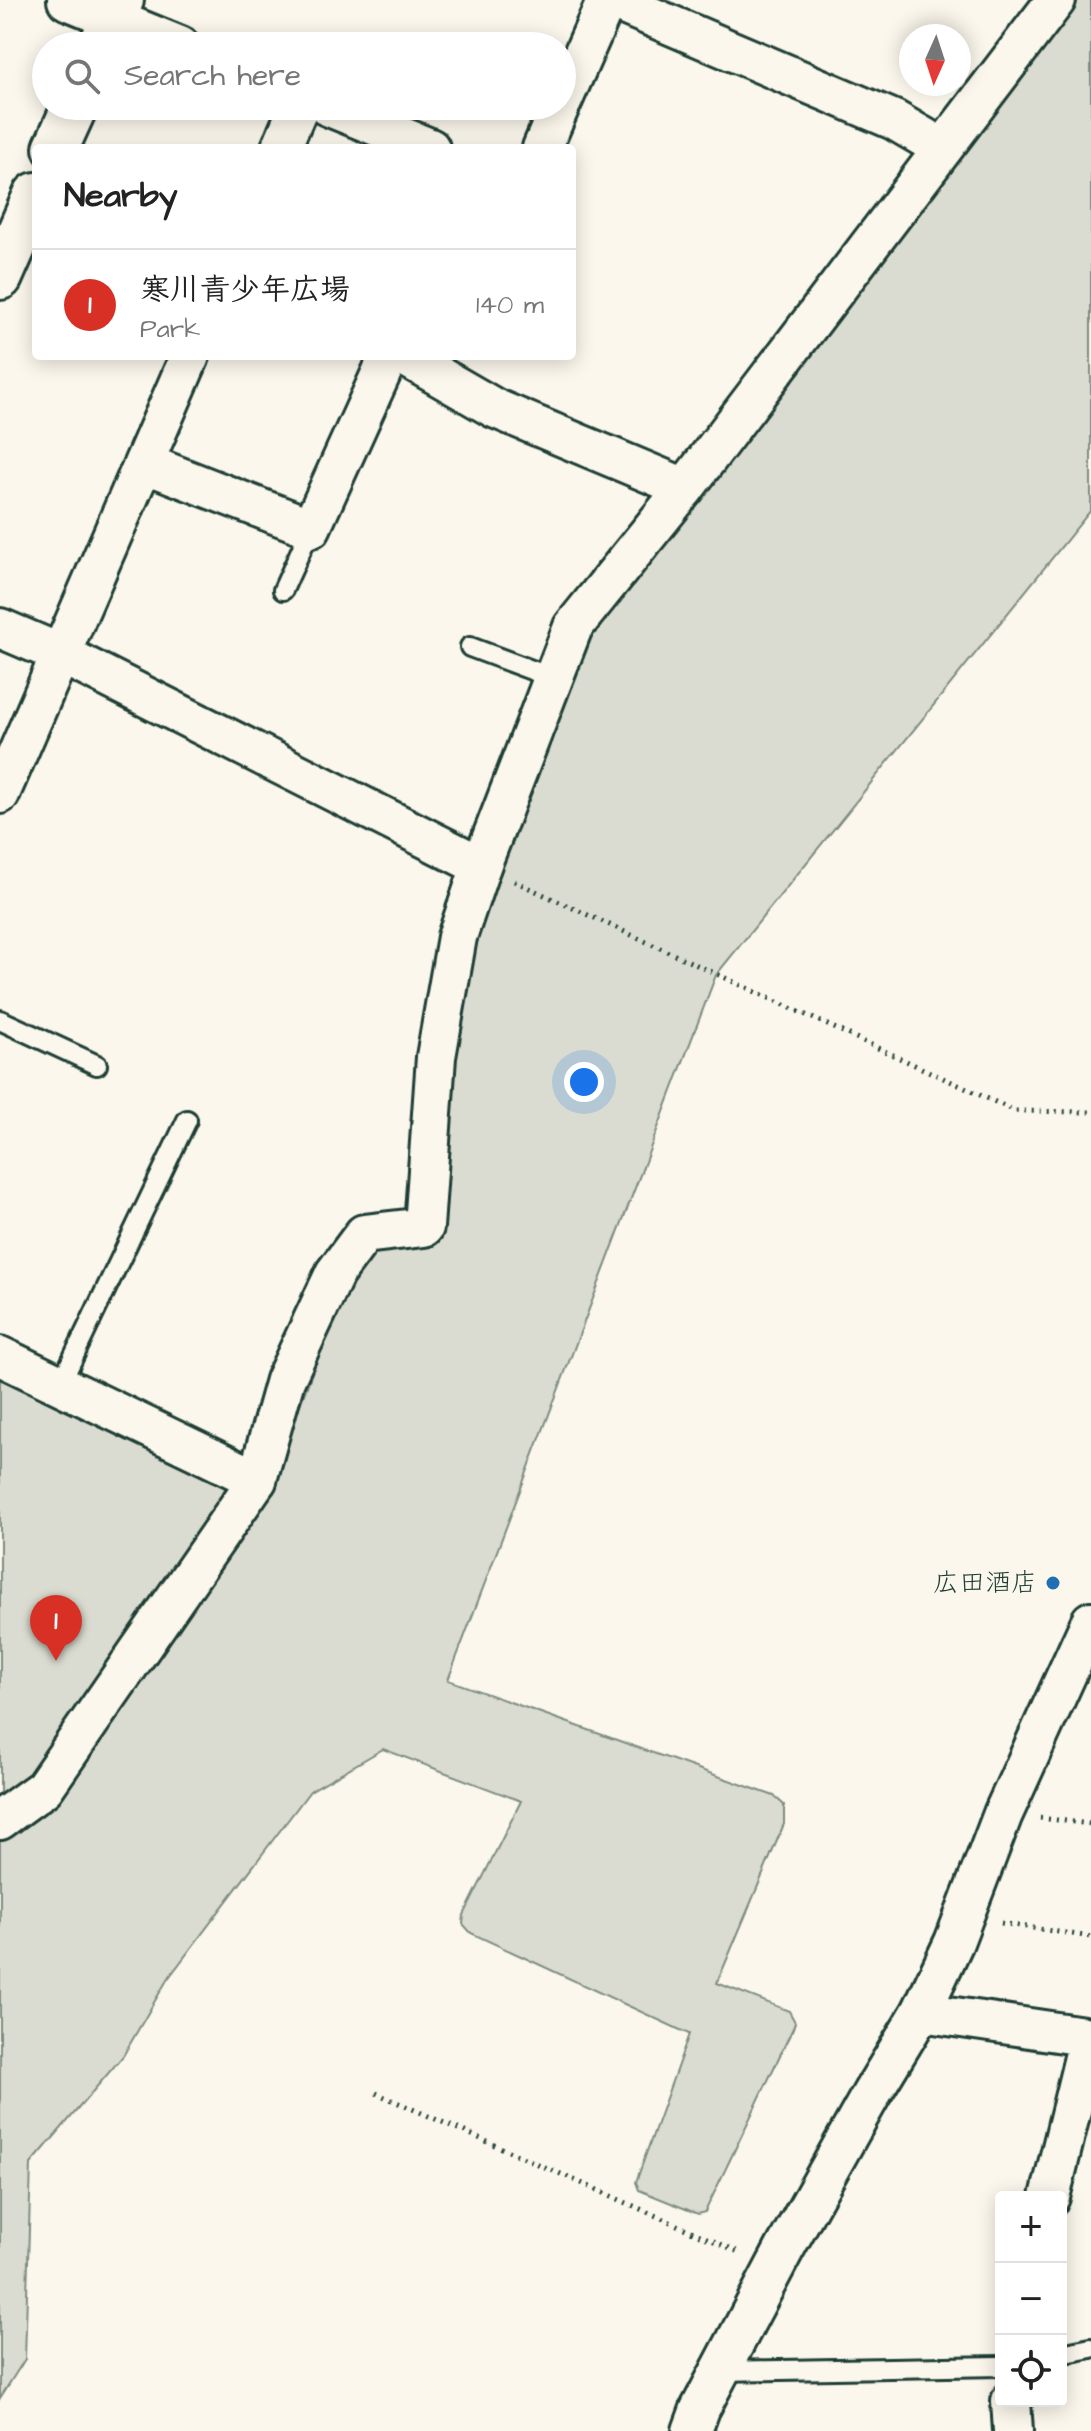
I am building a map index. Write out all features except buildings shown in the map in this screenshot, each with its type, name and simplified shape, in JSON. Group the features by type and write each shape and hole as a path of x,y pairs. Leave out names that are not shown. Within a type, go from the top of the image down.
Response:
{"street":[{"path":"67,0 111,22 140,32"},
{"path":"576,72 610,0 894,120 942,148"},
{"path":"0,1820 44,1788 257,1480 285,1380 335,1273 364,1234 424,1227 436,1057 457,937 481,866 573,627 685,488 1056,0"},
{"path":"58,144 69,120"},
{"path":"283,144 293,120"},
{"path":"361,120 420,144"},
{"path":"544,144 554,120"},
{"path":"0,277 32,204"},
{"path":"0,794 188,360"},
{"path":"144,463 311,528 387,360"},
{"path":"411,360 494,408 685,488"},
{"path":"0,628 61,654 481,866"},
{"path":"0,1356 257,1480"},
{"path":"692,2431 700,2409 775,2267 921,2012 963,1917 1003,1814 1091,1621"},
{"path":"921,2012 1090,2037 1052,2191"},
{"path":"1011,2407 1013,2431"}],"lane":[{"path":"283,590 311,528"},
{"path":"470,647 553,678"},
{"path":"0,1020 97,1065"},
{"path":"60,1385 187,1120"},
{"path":"1067,2353 1091,2348"},
{"path":"720,2371 995,2366"}],"path":[{"path":"481,866 1015,1111 1091,1112"},
{"path":"1003,1814 1091,1824"},
{"path":"963,1917 1091,1937"},
{"path":"376,2093 775,2267"}],"shaded area":[{"path":"1074,0 1091,0 1091,510 716,975 448,1680 774,1796 784,1805 784,1824 717,1983 789,2011 795,2022 793,2028 705,2212 698,2214 639,2190 636,2182 689,2034 471,1933 463,1924 464,1915 521,1801 383,1749 310,1791 167,1980 123,2056 31,2164 25,2359 0,2398 0,1835 270,1486 348,1276 371,1248 434,1235 452,1054 471,939 589,634"},
{"path":"0,1374 234,1487 33,1774 0,1798"}],"place":[{"name":"広田酒店","path":"1053,1583"},
{"name":"寒川青少年広場","path":"56,1661"}]}
